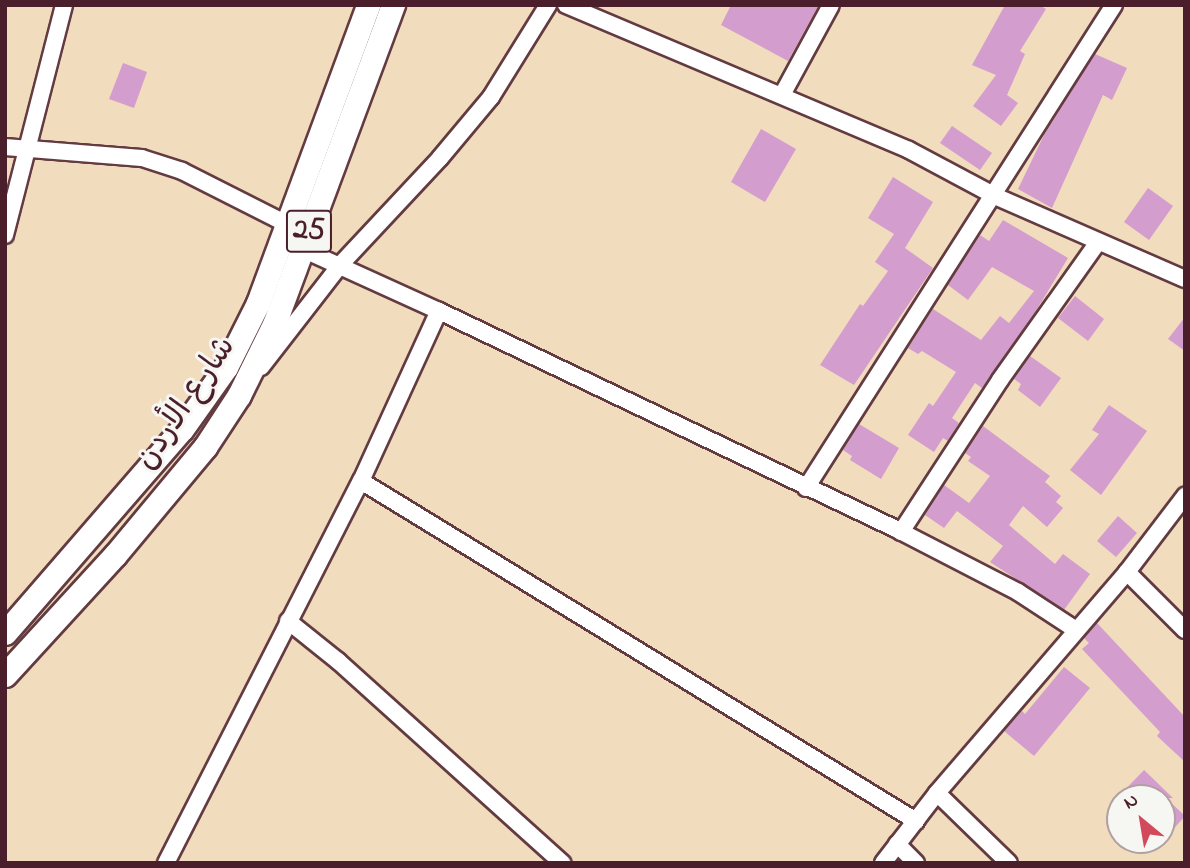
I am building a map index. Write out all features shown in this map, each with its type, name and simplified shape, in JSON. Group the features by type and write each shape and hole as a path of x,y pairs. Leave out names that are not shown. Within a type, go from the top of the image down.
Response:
{"highway":[{"name":"شارع الأردن","path":"5,633 182,429 216,384 258,303 368,5"},
{"name":"شارع الأردن","path":"5,675 115,555 205,447 239,395 275,322 300,248 393,5"},
{"path":"182,429 205,447"}],"street":[{"path":"5,235 64,5"},
{"path":"239,395 340,265 440,158 491,97 548,5"},
{"path":"566,5 909,150 995,197 1185,279"},
{"path":"782,96 831,5"},
{"path":"806,488 995,197 1114,5"},
{"path":"5,147 142,158 182,171 288,225"},
{"path":"901,532 1000,380 1098,242"},
{"path":"300,248 439,311 901,532 1018,592 1076,630"},
{"path":"166,863 361,481 439,311"},
{"path":"361,481 916,821"},
{"path":"883,863 937,793 1127,572 1185,496"},
{"path":"1127,572 1185,630"},
{"path":"288,621 338,661 562,863"},
{"path":"937,793 1009,863"},
{"path":"897,844 916,863"}],"building":[{"path":"731,5 819,5 788,61 721,25"},
{"path":"1005,5 1039,5 1046,9 1020,51 1025,54 1007,95 1018,103 1001,126 973,106 996,75 972,65"},
{"path":"1095,54 1127,68 1112,100 1103,95 1052,208 1018,189 1044,135"},
{"path":"123,63 147,72 134,108 109,99"},
{"path":"952,126 992,153 980,170 940,143"},
{"path":"761,129 796,149 765,202 731,182"},
{"path":"893,177 933,202 905,248 933,268 854,385 820,365 860,304 863,306 888,271 875,262 894,234 868,218"},
{"path":"1148,188 1173,206 1149,240 1124,222"},
{"path":"1003,220 1068,258 1034,314 982,388 975,383 952,418 959,423 948,441 943,438 934,452 908,435 929,403 933,406 956,372 922,351 918,354 908,348 933,309 981,340 1000,316 1009,323 1034,291 992,267 968,300 948,285 980,235 989,241"},
{"path":"1075,296 1104,319 1088,341 1058,318"},
{"path":"1185,317 1185,351 1168,339"},
{"path":"1030,356 1061,378 1040,407 1018,390 1021,384 1014,379"},
{"path":"1109,405 1147,431 1101,495 1070,470 1099,434 1092,430"},
{"path":"859,424 899,448 881,479 850,460 852,456 843,450"},
{"path":"983,426 1050,476 1045,482 1061,496 1056,502 1063,508 1047,527 1023,506 1009,525 1055,564 1063,554 1090,574 1064,610 990,562 1003,546 957,511 944,528 925,515 944,485 969,503 990,476 968,461 971,457 965,453"},
{"path":"1118,516 1137,533 1116,557 1097,541"},
{"path":"1097,623 1185,717 1185,762 1157,736 1160,732 1082,649 1089,643 1084,638"},
{"path":"1064,667 1090,688 1034,756 1004,731 1022,711 1025,714"},
{"path":"1144,770 1158,784 1130,784"},
{"path":"1176,807 1185,816 1176,826"}]}
